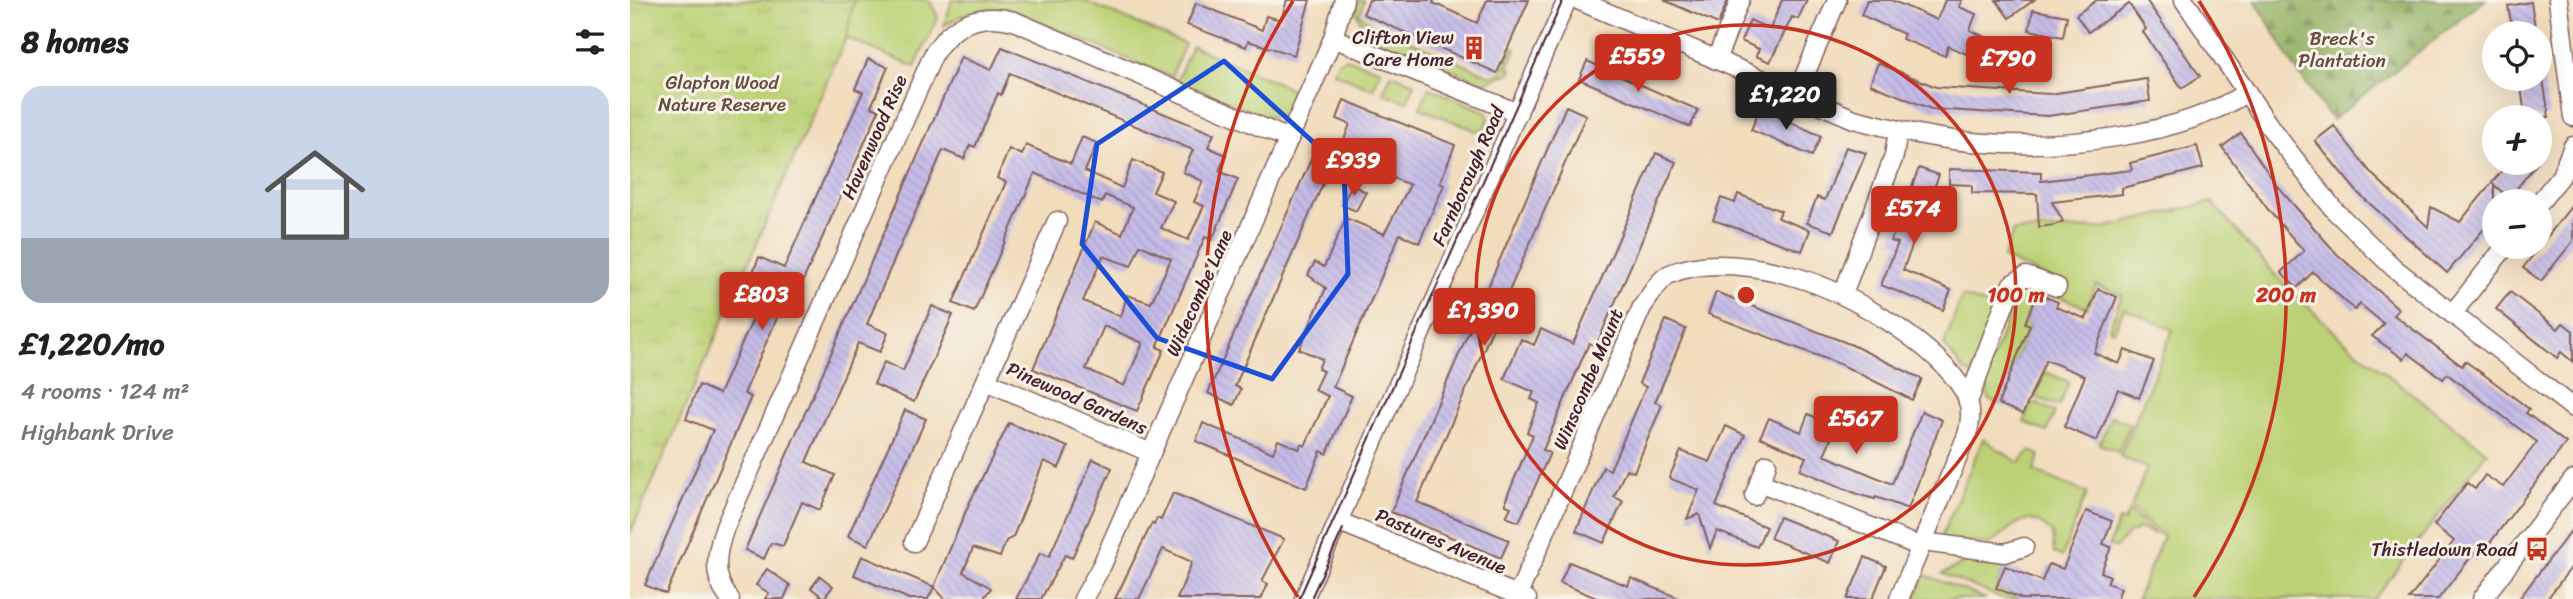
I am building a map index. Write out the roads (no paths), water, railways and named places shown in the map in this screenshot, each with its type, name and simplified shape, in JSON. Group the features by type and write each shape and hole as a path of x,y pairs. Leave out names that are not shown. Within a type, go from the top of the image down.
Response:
{"street":[{"name":"Widecombe Lane","path":"1083,599 1102,565 1333,38 1343,0"},
{"name":"Farnborough Road","path":"1304,599 1567,0"},
{"path":"1578,0 1854,119 1898,130 1984,144 2113,137 2161,127 2222,108 2247,92"},
{"path":"1716,60 1741,0"},
{"path":"1796,95 1837,0"},
{"path":"2184,0 2303,172 2335,211 2394,268 2573,408"},
{"path":"2558,0 2573,117"},
{"name":"Havenwood Rise","path":"730,599 718,577 716,559 725,527 934,53 953,30 983,17 1014,21 1289,139"},
{"path":"1333,38 1518,113"},
{"path":"1843,294 1894,156 1898,130"},
{"path":"2550,189 2561,176 2573,146"},
{"name":"Pinewood Gardens","path":"914,542 1057,221"},
{"path":"2452,313 2495,259"},
{"name":"Winscombe Mount","path":"1522,597 1642,307 1667,275 1702,266 1744,267 1795,276 1843,294 1922,346 1952,377 1968,402"},
{"path":"1899,599 1967,435 1970,417 1968,402 2012,285 2026,276 2057,287"},
{"name":"Pinewood Gardens","path":"986,381 1151,453"},
{"path":"1767,464 1757,489 1922,545 2005,553 2024,547"},
{"path":"2482,599 2573,480"},
{"name":"Pastures Avenue","path":"1340,522 1522,597"}],"tram line":[{"path":"1299,599 1563,0"},
{"path":"1312,596 1343,529"}],"place":[{"name":"Clifton View Care Home","path":"1474,48"},
{"name":"Thistledown Road","path":"2537,549"}],"park label":[{"name":"Breck's Plantation","path":"2342,49"},
{"name":"Glapton Wood Nature Reserve","path":"722,93"}]}
